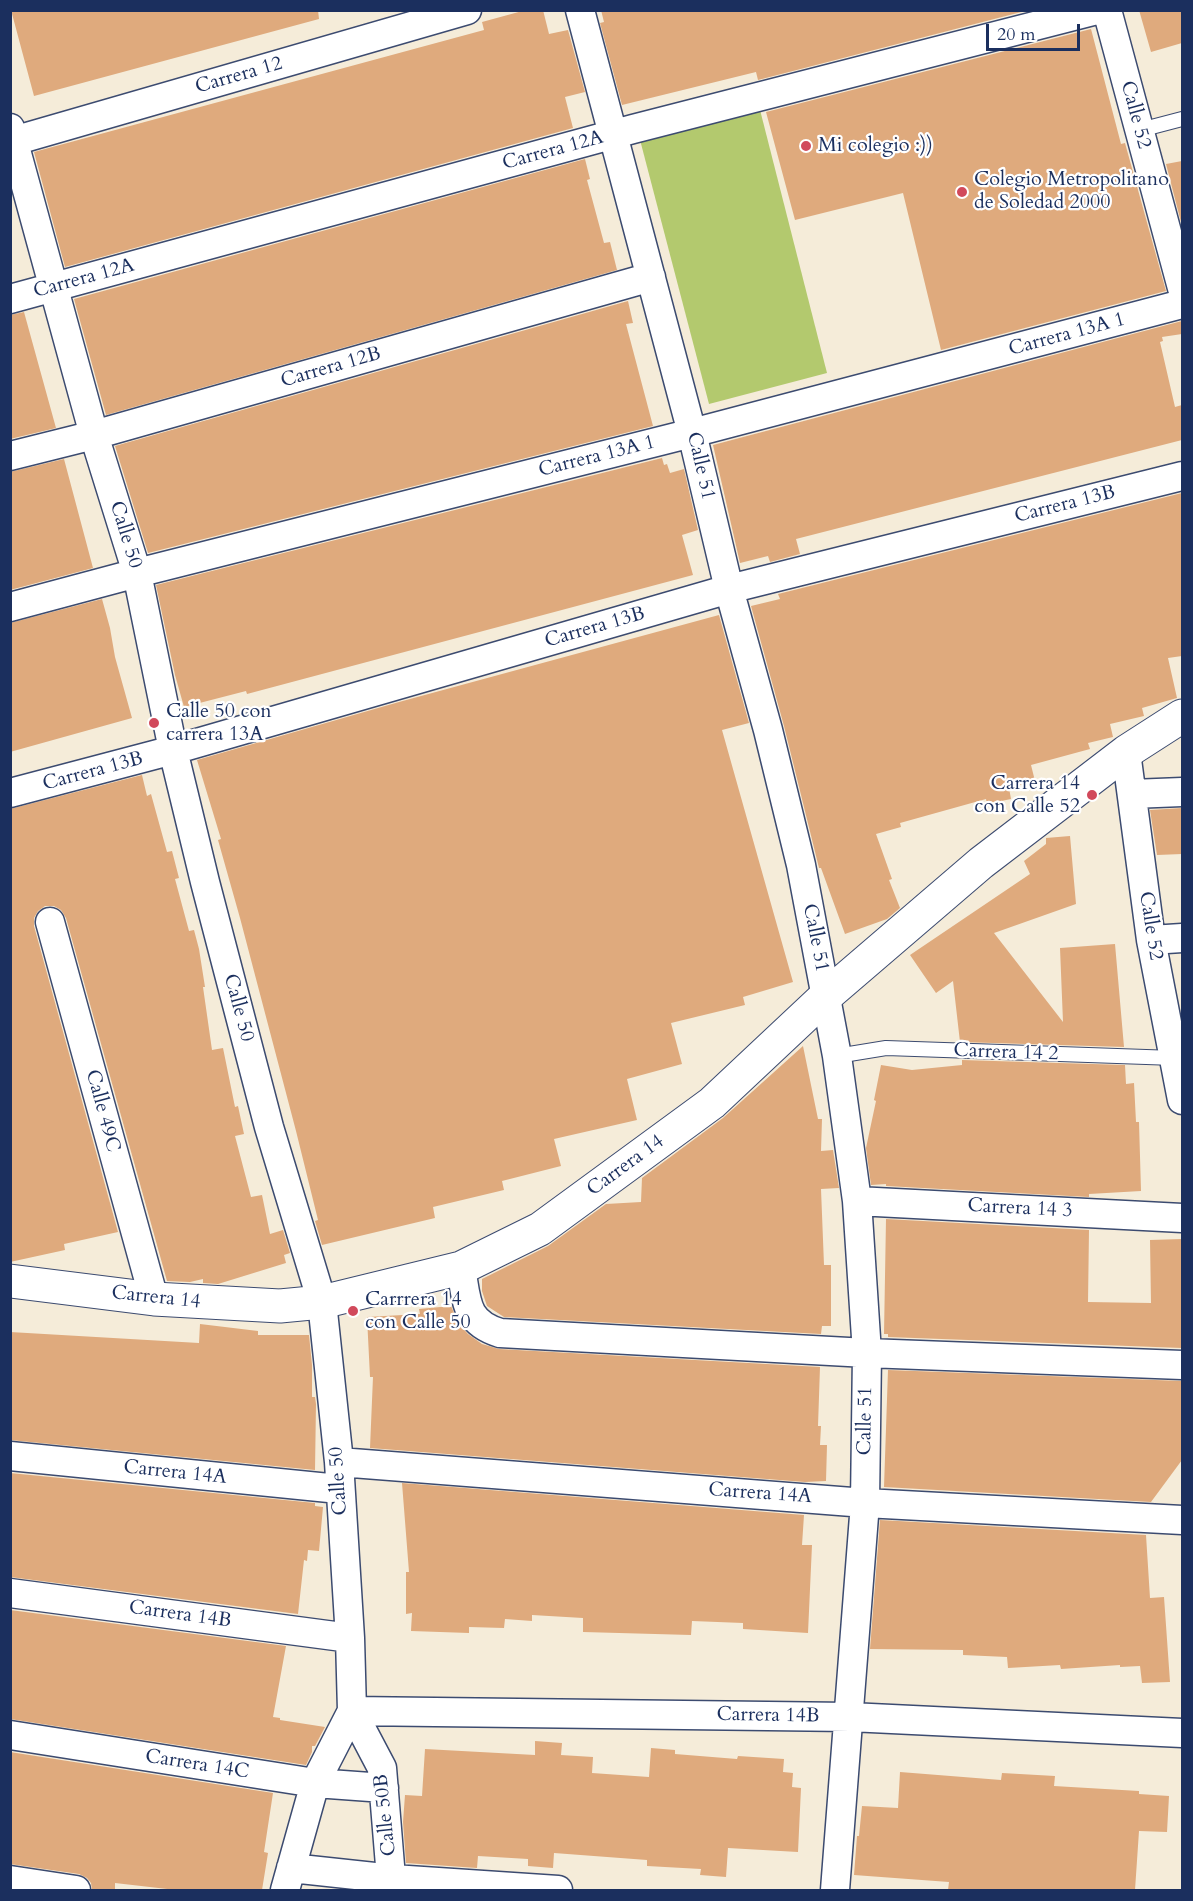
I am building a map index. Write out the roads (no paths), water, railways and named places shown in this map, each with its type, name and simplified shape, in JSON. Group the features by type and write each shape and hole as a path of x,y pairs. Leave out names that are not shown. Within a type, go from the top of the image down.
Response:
{"main road":[{"name":"Carrera 14","path":"10,1281 154,1299 280,1306 322,1302 461,1268 540,1229 712,1104 826,996 981,863 1126,752 1182,716"}],"street":[{"name":"Carrera 12","path":"12,137 467,10"},
{"name":"Calle 51","path":"580,10 692,433 729,589 768,730 801,865 837,1056 857,1201 867,1353 866,1503 835,1890"},
{"name":"Carrera 12A","path":"10,299 613,135 1097,10"},
{"name":"Calle 52","path":"1107,10 1182,288"},
{"name":"Calle 50","path":"12,137 94,435 137,573 173,750 205,882 269,1127 322,1302 339,1461 352,1711 315,1783 288,1879"},
{"name":"Carrera 12B","path":"10,456 94,435 651,277"},
{"name":"Carrera 13A 1","path":"10,607 692,433 1182,304"},
{"name":"Carrera 13B","path":"10,793 173,750 729,589 1182,476"},
{"name":"Calle 52","path":"1126,752 1150,940 1180,1080"},
{"path":"1132,794 1182,792"},
{"name":"Calle 49C","path":"50,922 154,1299"},
{"path":"1150,940 1182,938"},
{"name":"Carrera 14 3","path":"857,1201 1182,1218"},
{"path":"461,1268 472,1318 482,1327 512,1334 867,1353 1182,1365"},
{"name":"Carrera 14A","path":"10,1456 339,1489"},
{"name":"Carrera 14A","path":"339,1461 866,1503 1182,1520"},
{"name":"Carrera 14B","path":"10,1593 350,1638"},
{"name":"Carrera 14B","path":"352,1711 850,1717 1182,1733"},
{"name":"Calle 50B","path":"352,1711 382,1768 392,1885"},
{"name":"Carrera 14C","path":"10,1736 315,1783 384,1788"},
{"path":"288,1879 558,1890"},
{"path":"10,1880 75,1890"}],"lane":[{"path":"1140,130 1182,118"},
{"name":"Carrera 14 2","path":"837,1056 886,1048 1180,1080"}],"place":[{"name":"Mi colegio :))","path":"806,146"},
{"name":"Colegio Metropolitano de Soledad 2000","path":"962,192"},
{"name":"Calle 50 con carrera 13A","path":"154,723"},
{"name":"Carrera 14 con Calle 52","path":"1092,795"},
{"name":"Carrrera 14 con Calle 50","path":"353,1311"}]}
